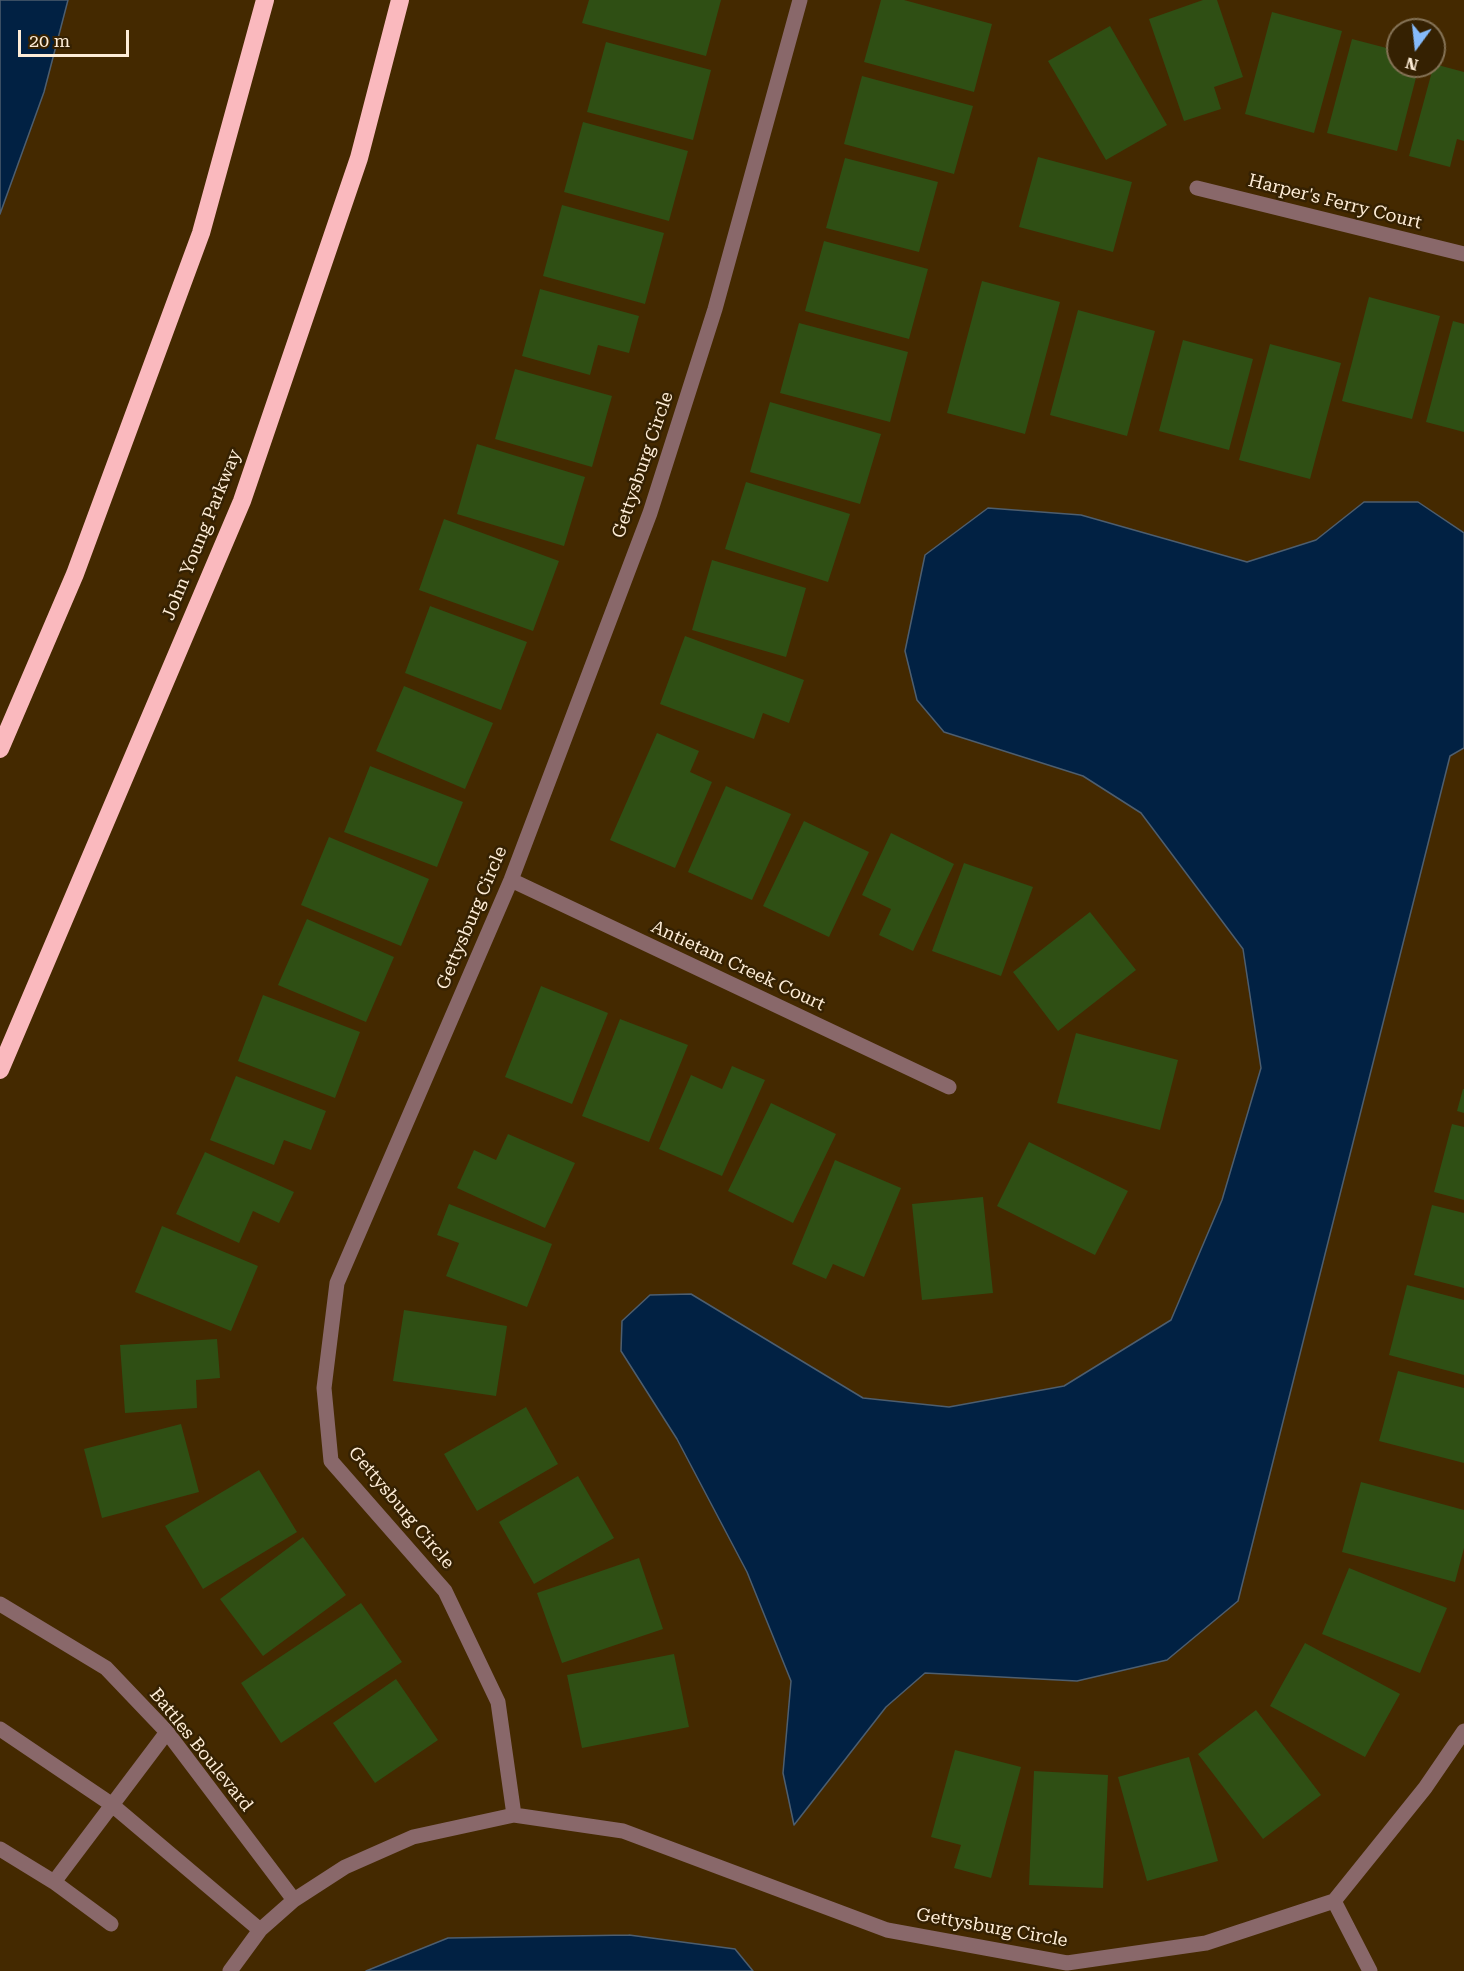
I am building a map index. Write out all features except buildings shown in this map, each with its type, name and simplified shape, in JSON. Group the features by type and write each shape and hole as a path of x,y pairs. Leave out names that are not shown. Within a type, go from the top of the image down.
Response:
{"highway":[{"path":"0,748 75,574 201,233 265,0"},
{"name":"John Young Parkway","path":"0,1070 242,501 359,158 400,0"}],"street":[{"name":"Gettysburg Circle","path":"514,1815 498,1702 445,1591 331,1461 324,1388 337,1283 511,880 650,513 715,309 800,0"},
{"name":"Harper's Ferry Court","path":"1197,188 1464,254"},
{"name":"Antietam Creek Court","path":"511,880 949,1087"},
{"name":"Battles Boulevard","path":"0,1604 106,1668 167,1732 294,1900"},
{"path":"0,1729 111,1804 260,1930"},
{"path":"1370,1971 1334,1900 1425,1788 1464,1731"},
{"path":"54,1882 167,1732"},
{"name":"Gettysburg Circle","path":"230,1971 260,1930 294,1900 345,1867 413,1837 514,1815 623,1832 887,1930 1067,1963 1206,1943 1334,1900"},
{"path":"0,1849 54,1882 111,1924"}],"water":[{"path":"0,0 68,0 44,92 0,214"},
{"path":"1364,502 1418,502 1464,533 1464,748 1450,756 1238,1601 1167,1660 1077,1681 925,1673 886,1707 794,1825 783,1773 791,1681 747,1572 677,1439 621,1351 622,1321 650,1295 691,1294 863,1398 949,1407 1064,1386 1171,1320 1222,1200 1261,1068 1243,949 1141,813 1083,776 944,732 917,700 905,651 925,555 988,508 1081,515 1247,562 1316,540"},
{"path":"629,1935 735,1949 753,1971 366,1971 448,1938"}]}
